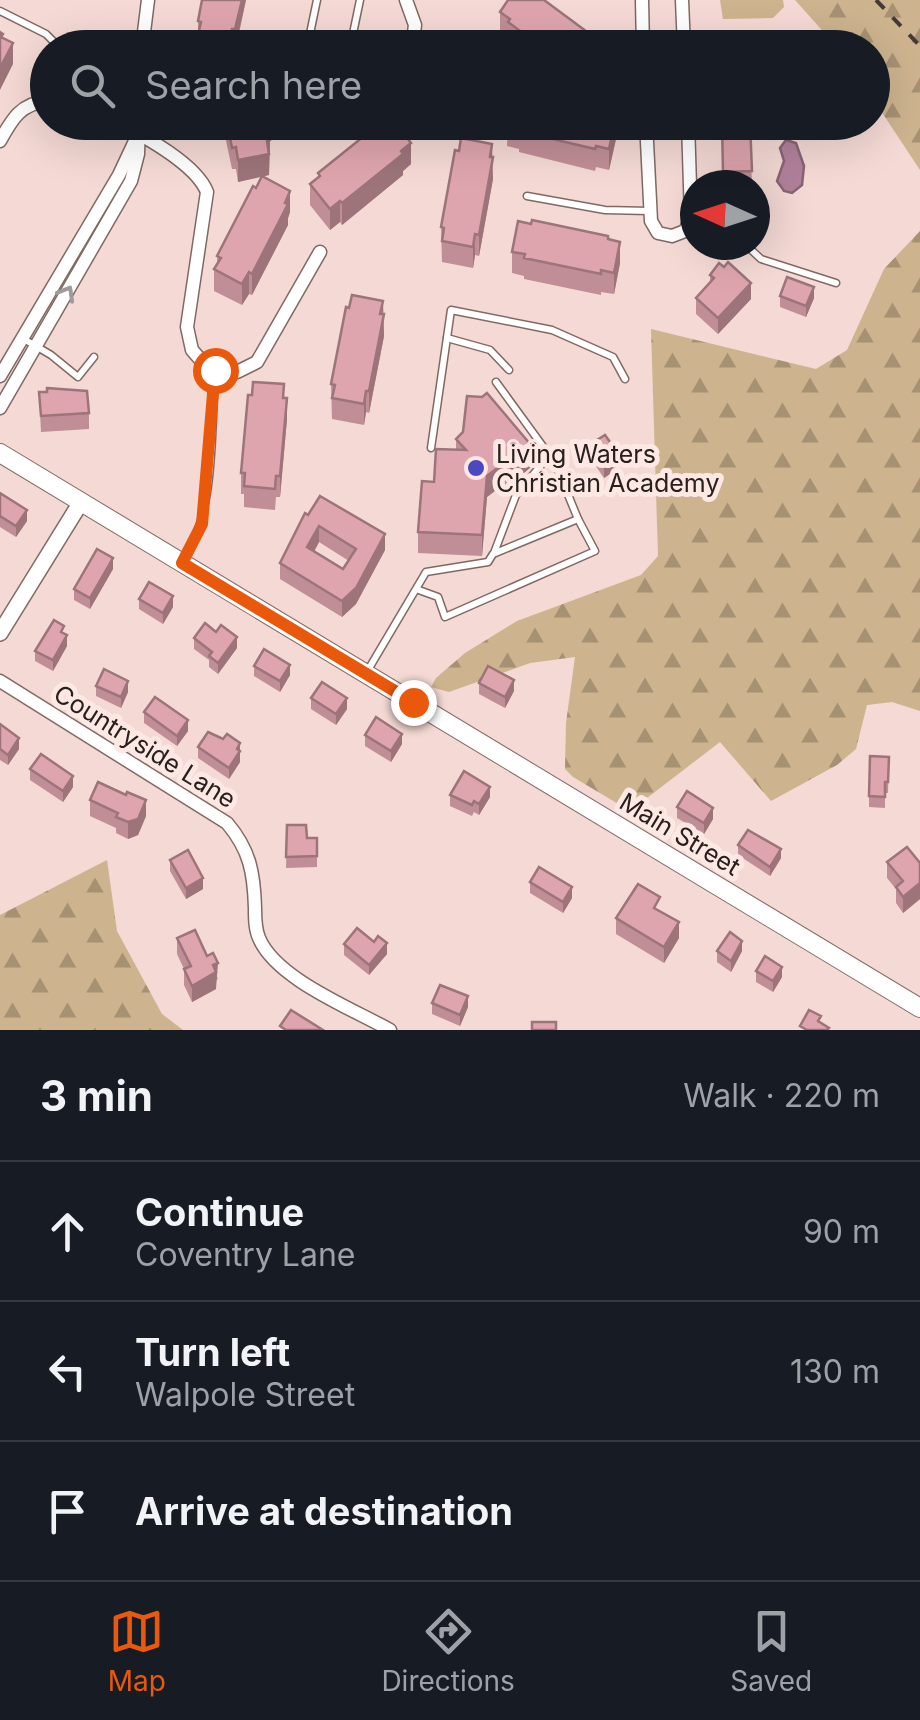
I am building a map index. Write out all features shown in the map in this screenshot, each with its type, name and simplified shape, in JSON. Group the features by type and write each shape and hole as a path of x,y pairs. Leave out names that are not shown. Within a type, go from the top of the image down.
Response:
{"main road":[{"name":"Main Street","path":"0,453 920,1008"}],"street":[{"path":"144,30 148,0"},
{"path":"406,0 414,18 414,30"},
{"path":"642,0 643,30"},
{"path":"682,0 683,30"},
{"path":"0,139 18,112 30,104"},
{"path":"0,376 119,175 133,140"},
{"path":"0,408 131,181 138,140"},
{"path":"153,140 197,175 207,192 187,328 198,360 215,370 238,372 257,362 320,252"},
{"path":"647,140 649,211 658,232 672,236 680,233"},
{"path":"689,140 691,170"},
{"path":"0,632 81,502"},
{"name":"Countryside Lane","path":"0,681 227,822 243,841 252,862 255,924 270,956 289,974 390,1030"}],"lane":[{"path":"310,30 317,0"},
{"path":"353,30 359,0"},
{"path":"0,11 38,30"},
{"path":"527,196 605,210 649,211"},
{"path":"764,260 836,282"},
{"path":"431,448 451,310 552,330 613,357 625,379"},
{"path":"22,338 78,377 94,357"},
{"path":"447,338 490,350 509,370"},
{"path":"182,563 202,524 215,370"},
{"path":"416,589 438,597 445,618 595,551 555,464 496,382"},
{"path":"366,674 426,572 488,562 516,494 548,458"},
{"path":"493,554 578,519"}],"green space":[{"path":"720,0 783,0 784,7 773,18 723,19"},
{"path":"795,0 920,0 920,170 890,125 890,30 822,30"},
{"path":"920,231 920,711 892,702 867,705 856,749 837,765 771,801 720,742 630,811 565,769 566,723 575,657 530,663 449,692 431,687 465,653 517,621 641,575 658,556 651,329 816,369 847,350 884,269"},
{"path":"107,860 117,931 162,1014 183,1030 0,1030 0,915"}],"shaded area":[{"path":"786,140 796,143 804,166 802,185 792,193 784,191 777,181 784,161 780,148"}],"building":[{"path":"202,0 242,0 235,29 199,30"},
{"path":"508,0 544,0 585,30 519,30 500,12"},
{"path":"0,32 1,37 13,43 0,68"},
{"path":"230,140 270,140 269,154 238,160 236,147 232,148"},
{"path":"359,140 411,143 401,151 403,154 330,209 310,184 320,176 318,173"},
{"path":"461,140 492,144 479,235 475,234 473,247 442,241 455,150 459,151"},
{"path":"557,140 611,140 609,149"},
{"path":"722,140 751,140 752,170 723,170"},
{"path":"262,176 290,191 285,203 288,204 252,274 249,272 242,284 214,269 253,186 256,188"},
{"path":"532,220 620,242 614,273 601,270 601,274 512,252 518,221 531,224"},
{"path":"728,262 751,283 718,318 696,298 714,278 710,275 719,263 724,267"},
{"path":"787,277 814,287 806,306 780,296"},
{"path":"352,295 383,301 380,314 384,314 364,404 332,398 335,385 331,384 346,307 349,308"},
{"path":"253,382 284,384 283,398 287,398 280,476 276,476 275,489 244,486 245,473 241,473 248,395 252,395"},
{"path":"47,388 87,391 89,413 41,416 39,392 47,392"},
{"path":"487,393 531,445 487,476 482,535 418,532 422,481 434,482 436,449 466,450 456,439 463,432 467,396 482,397"},
{"path":"605,435 620,456 604,467 589,445"},
{"path":"0,493 27,510 16,526 0,516"},
{"path":"320,496 385,534 356,588 342,601 280,563 305,513 308,515","holes":["319,526 356,549 343,569 307,547"]},
{"path":"97,549 113,558 90,598 74,589"},
{"path":"149,582 173,596 163,613 139,599"},
{"path":"54,620 64,626 61,632 67,635 53,660 35,651"},
{"path":"205,623 216,632 221,625 237,637 218,663 209,656 212,652 194,638"},
{"path":"264,649 290,665 280,681 254,666"},
{"path":"488,666 514,680 505,697 479,683"},
{"path":"104,669 128,681 121,697 96,686"},
{"path":"322,682 347,698 336,714 311,698"},
{"path":"155,697 188,720 177,736 144,712"},
{"path":"376,717 402,734 391,751 365,735"},
{"path":"0,724 19,738 8,755 0,749"},
{"path":"208,732 223,739 227,734 240,743 240,751 229,768 198,747"},
{"path":"41,754 73,776 63,791 30,769"},
{"path":"870,756 889,757 885,797 869,796"},
{"path":"464,771 490,787 479,804 474,801 472,805 450,795"},
{"path":"98,782 146,800 138,819 128,822 90,800"},
{"path":"687,791 713,808 704,823 677,807"},
{"path":"287,825 306,825 307,838 317,838 317,856 286,857"},
{"path":"748,830 781,849 770,867 738,845"},
{"path":"907,847 920,863 920,883 903,897 896,887 903,881 887,862"},
{"path":"188,850 203,878 186,888 170,860"},
{"path":"539,867 572,887 563,902 530,882"},
{"path":"638,884 660,897 654,908 679,922 664,947 616,918"},
{"path":"357,928 374,942 378,936 387,943 369,965 344,944"},
{"path":"195,930 207,956 213,953 218,963 213,965 216,972 192,986 184,969 191,966 177,938"},
{"path":"730,932 742,941 731,961 717,951"},
{"path":"765,956 782,967 773,981 756,971"},
{"path":"440,985 468,996 460,1015 432,1003"},
{"path":"291,1010 323,1030 286,1030 280,1026"},
{"path":"809,1010 821,1016 818,1021 827,1030 800,1026"},
{"path":"532,1022 556,1022 556,1030 532,1030"}],"railway":[{"path":"876,0 920,46"}],"place":[{"name":"Living Waters Christian Academy","path":"476,468"}],"route":[{"path":"215,370 202,524 182,563 413,702"}]}
